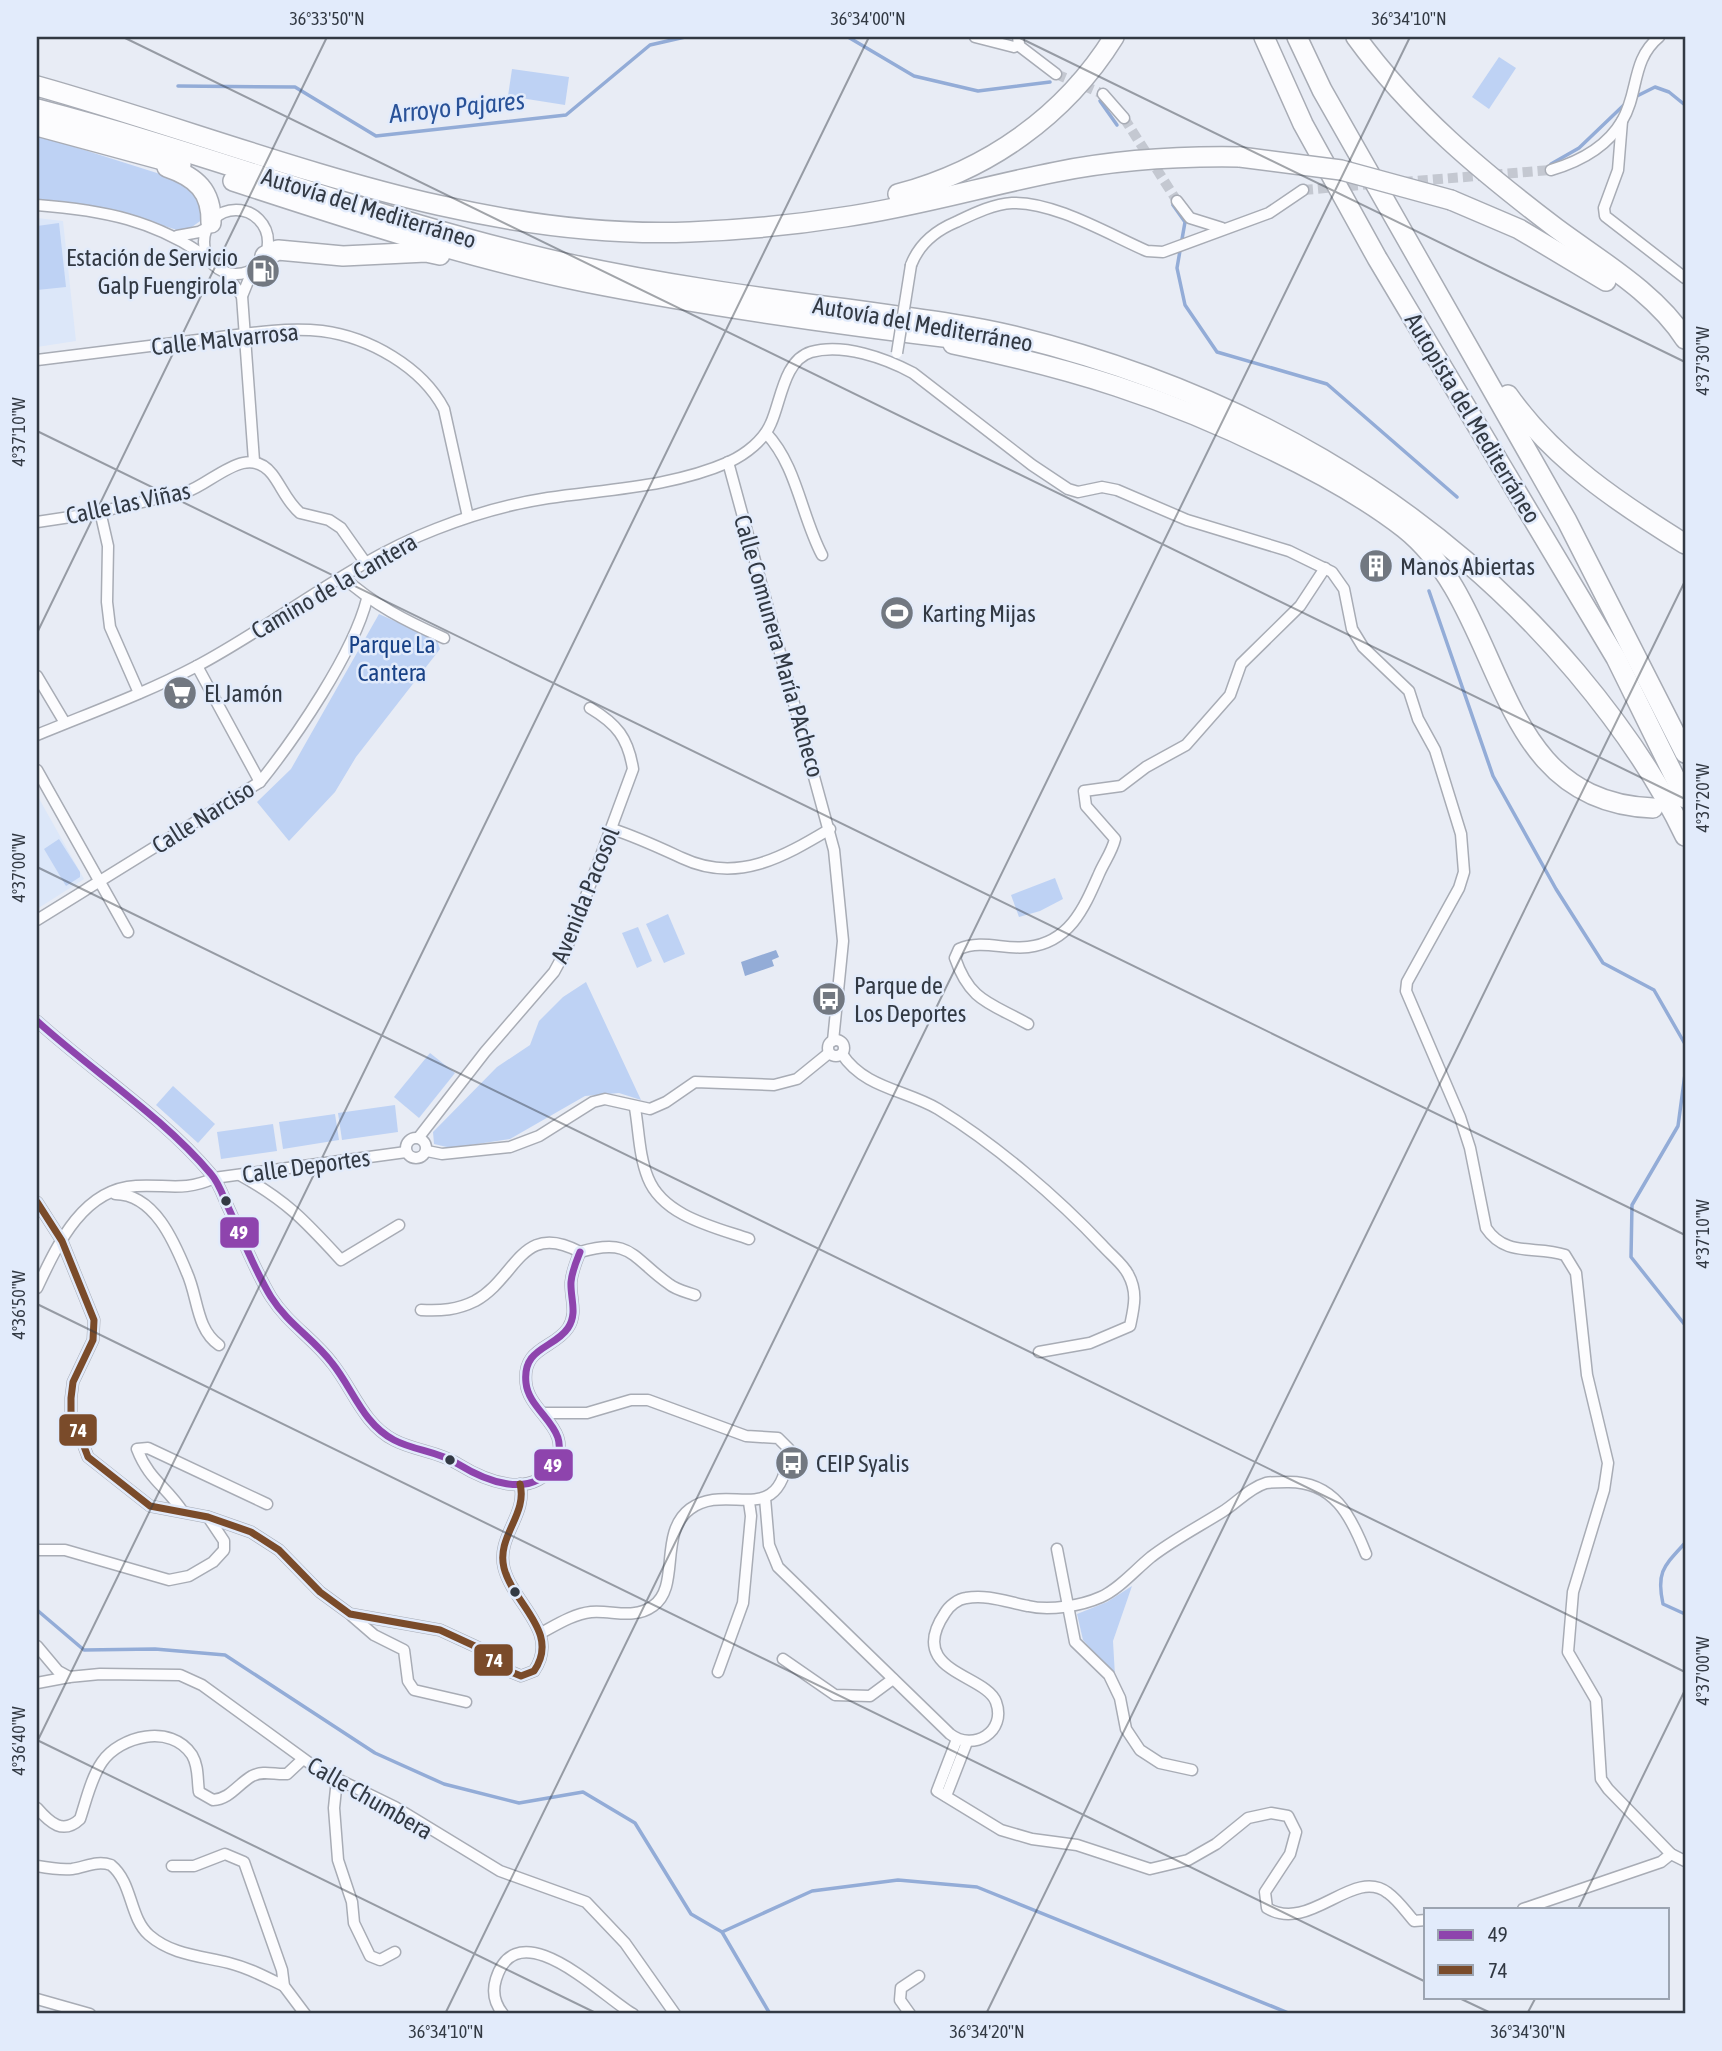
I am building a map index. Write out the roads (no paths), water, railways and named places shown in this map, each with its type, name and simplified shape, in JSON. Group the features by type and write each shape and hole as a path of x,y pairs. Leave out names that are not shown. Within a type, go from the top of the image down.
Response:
{"highway":[{"path":"814,220 914,190 978,163 1007,146 1062,105 1100,60 1114,37"},
{"path":"1250,37 1284,100 1303,124"},
{"name":"Autopista del Mediterráneo","path":"1264,37 1303,124 1409,312 1616,658 1685,799"},
{"name":"Autopista del Mediterráneo","path":"1297,37 1322,90 1567,521 1685,753"},
{"path":"1356,37 1413,107 1450,144 1632,285 1675,322 1685,339"},
{"name":"Autovía del Mediterráneo","path":"37,86 454,210 551,226 635,232 740,229 844,217 1059,171 1161,158 1240,157 1341,170 1451,200 1519,229 1555,248 1634,300 1685,339"},
{"name":"Autovía del Mediterráneo","path":"37,109 436,230 565,263 716,291 937,322 1015,336 1143,375 1215,404 1283,436 1341,468 1435,534 1506,596 1591,691 1654,778 1685,836"},
{"path":"37,126 174,163 493,260 679,299 925,335 1014,345 1042,345"},
{"path":"123,150 186,174 199,182 208,195 210,225"},
{"path":"259,263 278,250 343,256 426,252 469,261 493,260"},
{"path":"925,335 953,344 1075,371 1168,402 1304,465 1374,507 1423,547 1446,579 1470,619 1517,720 1551,767 1567,782 1608,803 1653,808"},
{"path":"1478,362 1494,374 1518,409 1576,468 1622,504 1685,544"}],"street":[{"path":"975,37 1014,47 1018,41 1056,74"},
{"path":"1659,37 1639,63 1622,121 1618,170 1604,208 1605,216 1685,278"},
{"path":"1103,94 1124,118"},
{"path":"1551,170 1577,163 1601,144 1622,121"},
{"path":"896,358 911,265 915,256 938,230 979,211 1012,203 1050,210 1147,251 1174,250 1222,228 1269,213 1303,190"},
{"path":"1177,201 1190,218 1209,221 1222,228"},
{"path":"37,205 109,214 177,236 224,271 243,296"},
{"path":"177,236 198,232 222,214 234,211 255,216 267,234 259,263 243,296 254,461 272,473 300,513 329,520 341,528 365,562"},
{"path":"209,259 205,243 210,225"},
{"path":"224,271 239,274 259,263"},
{"name":"Calle Malvarrosa","path":"37,360 297,329 325,331 386,353 426,382 443,409 468,517"},
{"path":"822,555 810,531 788,462 766,433 788,374 807,353 825,348 896,358 1032,466 1068,489 1078,492 1102,487 1117,490 1187,520 1268,544 1332,572 1344,589 1352,629 1363,647 1409,691 1418,719 1435,750 1461,834 1464,872 1459,888 1407,982 1406,991 1467,1138 1486,1228 1493,1238 1504,1246 1565,1255 1576,1273 1587,1374 1608,1464 1604,1490 1573,1592 1567,1652 1595,1700 1601,1779 1671,1854 1685,1861"},
{"name":"Camino de la Cantera","path":"37,735 197,666 365,562 468,517 546,498 638,488 728,462 748,451 766,433"},
{"name":"Calle las Viñas","path":"37,522 100,511 201,487 226,469 254,461"},
{"name":"Calle Comunera María PAcheco","path":"728,462 830,830 844,940 833,1041"},
{"path":"100,511 108,546 107,602 110,627 139,693"},
{"path":"1028,1024 979,999 969,989 955,958 959,949 984,943 1028,947 1053,940 1069,929 1080,914 1115,839 1086,806 1084,791 1121,786 1146,767 1186,745 1230,695 1241,664 1300,606 1325,568"},
{"path":"343,577 367,599 395,616 444,638"},
{"name":"Calle Narciso","path":"37,920 260,782 286,749 360,626 367,599"},
{"path":"197,666 260,782"},
{"path":"37,677 65,723"},
{"name":"Avenida Pacosol","path":"419,1138 554,972 566,950 633,769 629,745 609,719 590,708"},
{"path":"37,770 128,932"},
{"path":"612,828 650,841 695,863 730,869 768,863 786,856 830,830"},
{"path":"37,1021 90,1063 214,1178 271,1297 290,1322 332,1363 372,1423 394,1440 440,1454 491,1482 520,1484 542,1476 552,1467 558,1454 559,1441 554,1425 530,1397 526,1383 527,1368 534,1354 569,1328 574,1314 571,1284 573,1269 580,1252"},
{"path":"829,1053 829,1045 833,1041 843,1044 842,1054"},
{"path":"427,1151 442,1154 510,1147 539,1136 592,1103 604,1099 635,1108 659,1107 695,1082 775,1085 797,1079 829,1053"},
{"path":"829,1053 835,1056 842,1054"},
{"path":"842,1054 864,1076 883,1087 936,1108 986,1144 1090,1232 1128,1272 1136,1293 1130,1326 1090,1343 1039,1352"},
{"path":"635,1108 639,1147 648,1180 663,1199 684,1215 749,1239"},
{"path":"419,1138 424,1140 427,1151 419,1158 409,1156 406,1152 409,1141 419,1138"},
{"name":"Calle Deportes","path":"102,1194 135,1186 189,1188 214,1178 406,1152"},
{"path":"240,1175 277,1196 295,1210 341,1260 399,1225"},
{"path":"37,1288 62,1241 90,1203 102,1194 135,1196 152,1209 188,1273 206,1336 219,1345"},
{"path":"37,1202 62,1241 94,1320 93,1340 73,1382 71,1398 71,1412 88,1457 149,1506 208,1517 251,1532 279,1550 320,1592 374,1635 404,1650 408,1681 414,1690 466,1702"},
{"path":"421,1310 456,1309 477,1300 495,1285 523,1252 542,1242 562,1242 580,1252 605,1245 623,1249 643,1260 670,1286 695,1295"},
{"path":"541,1633 578,1615 603,1612 631,1615 652,1607 665,1592 672,1539 687,1511 709,1501 749,1502 765,1498 781,1482 788,1463 789,1449 778,1438 746,1436 648,1400 618,1403 587,1413 545,1413"},
{"path":"183,1512 174,1498 146,1472 137,1449 148,1448 267,1504"},
{"path":"765,1498 769,1545 778,1567 892,1679 962,1741 979,1741 993,1731 998,1720 997,1704 992,1695 958,1676 942,1660 934,1643 936,1628 947,1609 962,1598 979,1596 1031,1607 1068,1605 1101,1597 1153,1556 1268,1483 1301,1482 1325,1490 1343,1505 1366,1554"},
{"path":"349,1614 440,1630 479,1648 512,1675 521,1676 534,1671 541,1660 541,1633 504,1567 505,1544 522,1503 520,1484"},
{"path":"718,1672 743,1603 751,1516 749,1502"},
{"path":"37,1550 65,1550 169,1580 189,1576 213,1562 224,1550 224,1541 208,1517"},
{"path":"1057,1549 1075,1642 1109,1675 1120,1698 1126,1729 1140,1750 1160,1763 1192,1770"},
{"path":"374,1635 378,1621"},
{"path":"37,1646 58,1671 69,1677"},
{"path":"783,1659 835,1695 870,1696 892,1679"},
{"name":"Calle Chumbera","path":"37,1683 100,1674 180,1675 202,1685 302,1759 337,1779 395,1807 500,1871 586,1902 625,1944 675,2014"},
{"path":"37,1808 56,1826 65,1828 74,1825 80,1819 101,1764 128,1740 158,1737 172,1741 190,1752 197,1767 199,1792 213,1800 232,1793 250,1777 260,1773 287,1774 302,1759"},
{"path":"962,1741 942,1793 1001,1829 1032,1839 1077,1845 1128,1864 1150,1869 1188,1860 1216,1844 1248,1818 1271,1813 1288,1816 1297,1832 1290,1854 1265,1892 1267,1908 1280,1916 1297,1915 1364,1887 1387,1891 1414,1921 1424,1920"},
{"path":"337,1779 334,1808 338,1860 352,1902 354,1923 370,1956 380,1959 395,1952"},
{"path":"172,1866 194,1866 225,1854 244,1862 251,1874 282,1970 284,1986"},
{"path":"1526,1908 1661,1862 1671,1854"},
{"path":"37,1866 55,1870 97,1862 111,1865 126,1886 142,1926 157,1941 187,1955 244,1968 284,1986 305,2014"},
{"path":"502,2014 496,2005 494,1992 501,1968 515,1955 528,1953 560,1961 633,2014"},
{"path":"910,2014 900,2000 901,1988 919,1976"},
{"path":"37,1999 90,2014"}],"waterway":[{"name":"Arroyo Pajares","path":"178,86 295,87 376,136 566,115 650,45 685,37"},
{"name":"Arroyo Pajares","path":"848,37 914,76 978,91 1050,82"},
{"name":"Arroyo Pajares","path":"1635,97 1655,87 1669,92 1685,105"},
{"name":"Arroyo Pajares","path":"1100,101 1117,125"},
{"name":"Arroyo Pajares","path":"1551,164 1579,148 1626,103"},
{"path":"1173,205 1185,222 1177,268 1185,305 1217,352 1327,384 1457,497"},
{"path":"1429,591 1493,776 1556,889 1603,963 1654,990 1685,1044"},
{"path":"1685,1074 1678,1126 1632,1205 1631,1257 1685,1325"},
{"path":"1685,1543 1667,1564 1661,1577 1663,1604 1685,1614"},
{"path":"37,1610 84,1650 155,1649 225,1655 375,1753 444,1784 519,1803 583,1792 635,1823 691,1914 722,1932 770,2014"},
{"path":"722,1932 812,1891 898,1880 977,1887 1291,2014"}],"tunnel":[{"path":"1056,74 1103,94"},
{"path":"1124,118 1177,201"},
{"path":"1403,182 1551,170"},
{"path":"1303,190 1373,184"}],"place":[{"name":"Estación de Servicio Galp Fuengirola","path":"263,271"},
{"name":"Manos Abiertas","path":"1376,566"},
{"name":"Karting Mijas","path":"897,613"},
{"name":"El Jamón","path":"180,693"},
{"name":"Parque de Los Deportes","path":"829,999"},
{"name":"CEIP Syalis","path":"792,1463"}],"park label":[{"name":"Parque La Cantera","path":"392,658"}]}
